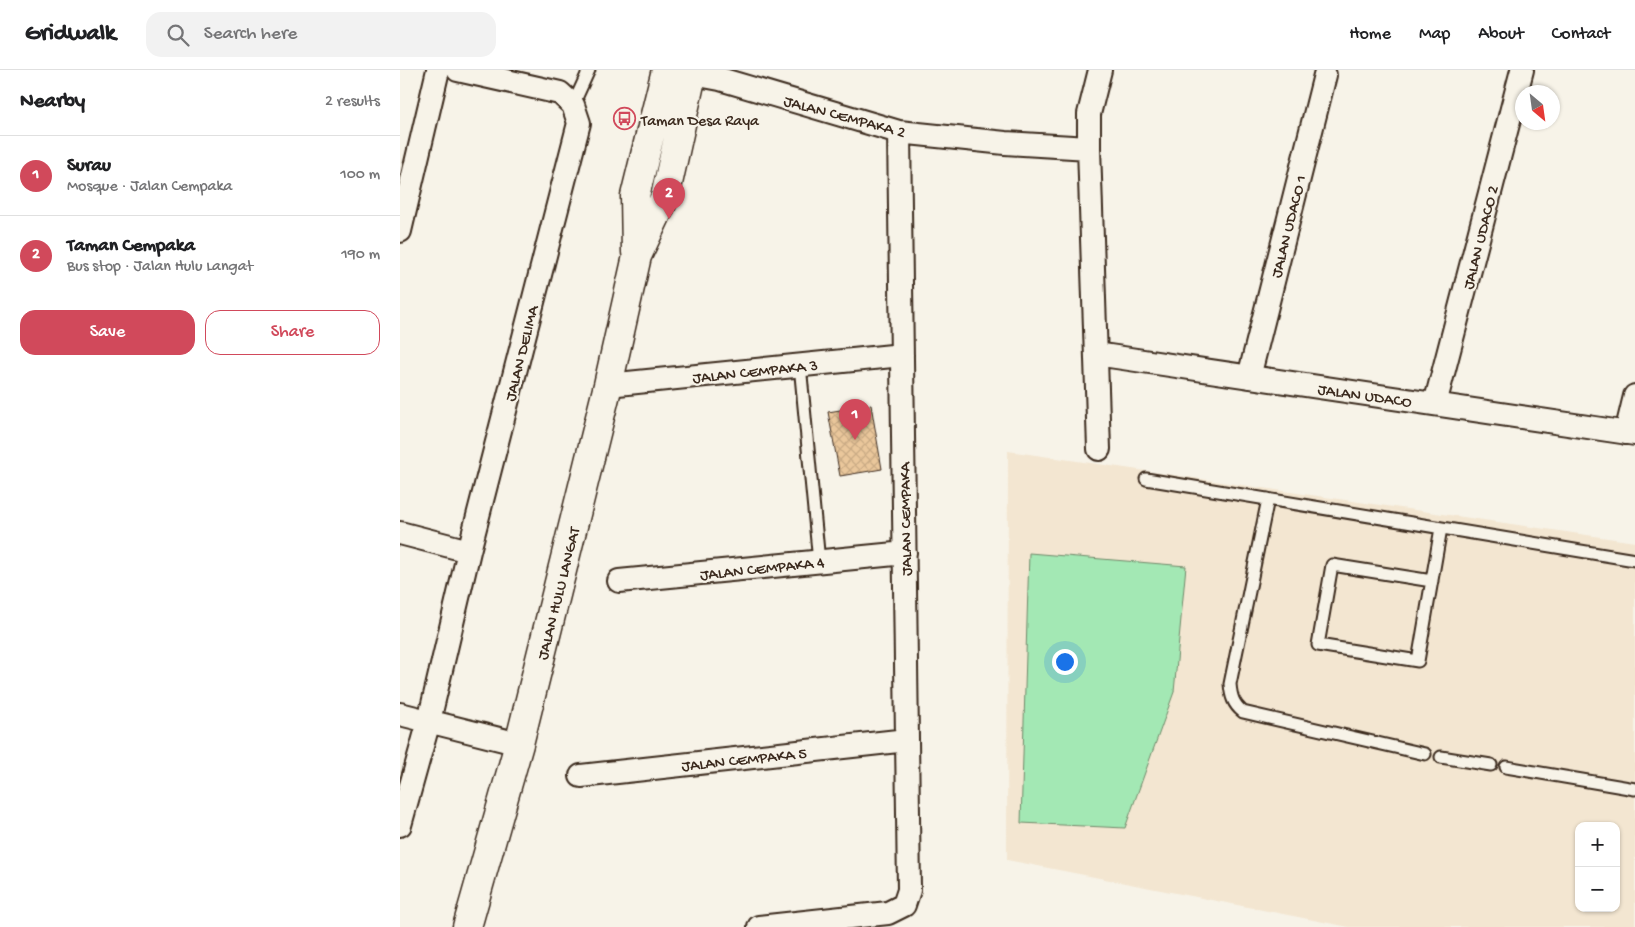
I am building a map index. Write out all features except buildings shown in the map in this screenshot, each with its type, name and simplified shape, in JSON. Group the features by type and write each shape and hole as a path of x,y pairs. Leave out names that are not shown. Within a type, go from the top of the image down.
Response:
{"street":[{"path":"400,231 438,70"},
{"path":"458,70 560,93 573,105"},
{"name":"JALAN HULU LANGAT","path":"467,927 520,744 608,385 636,256 635,196 666,70"},
{"path":"1099,449 1089,114 1100,70"},
{"name":"JALAN UDACO 2","path":"1435,404 1522,70"},
{"name":"JALAN HULU LANGAT","path":"636,256 665,197 693,72"},
{"name":"JALAN CEMPAKA 2","path":"693,72 721,75 899,132 1005,143 1089,148"},
{"name":"JALAN UDACO 1","path":"1249,377 1325,75"},
{"name":"JALAN DELIMA","path":"400,824 429,721 469,552 579,123 573,105"},
{"name":"JALAN CEMPAKA","path":"759,927 888,913 904,905 910,890 899,132"},
{"name":"JALAN UDACO","path":"1096,354 1631,434"},
{"name":"JALAN CEMPAKA 3","path":"608,385 902,356"},
{"path":"1631,434 1635,396"},
{"path":"400,533 469,552"},
{"name":"JALAN CEMPAKA 4","path":"619,582 905,553"},
{"path":"400,714 520,744"},
{"name":"JALAN CEMPAKA 5","path":"581,776 907,740"}],"lane":[{"path":"573,105 589,70"},
{"path":"800,366 819,562"},
{"path":"1146,479 1635,560"},
{"path":"1268,499 1230,684 1231,696 1236,706 1243,712 1425,754"},
{"path":"1432,581 1332,565 1318,645 1418,661 1432,581 1441,528"},
{"path":"1441,757 1491,765"},
{"path":"1506,768 1635,789"}],"shaded area":[{"path":"1008,451 1635,542 1635,927 1349,927 1007,860"}],"green space":[{"path":"1029,553 1186,566 1174,692 1125,828 1021,823"}],"place":[{"name":"Taman Desa Raya","path":"625,119"},
{"name":"Taman Cempaka","path":"669,219"},
{"name":"Surau","path":"855,440"}]}
